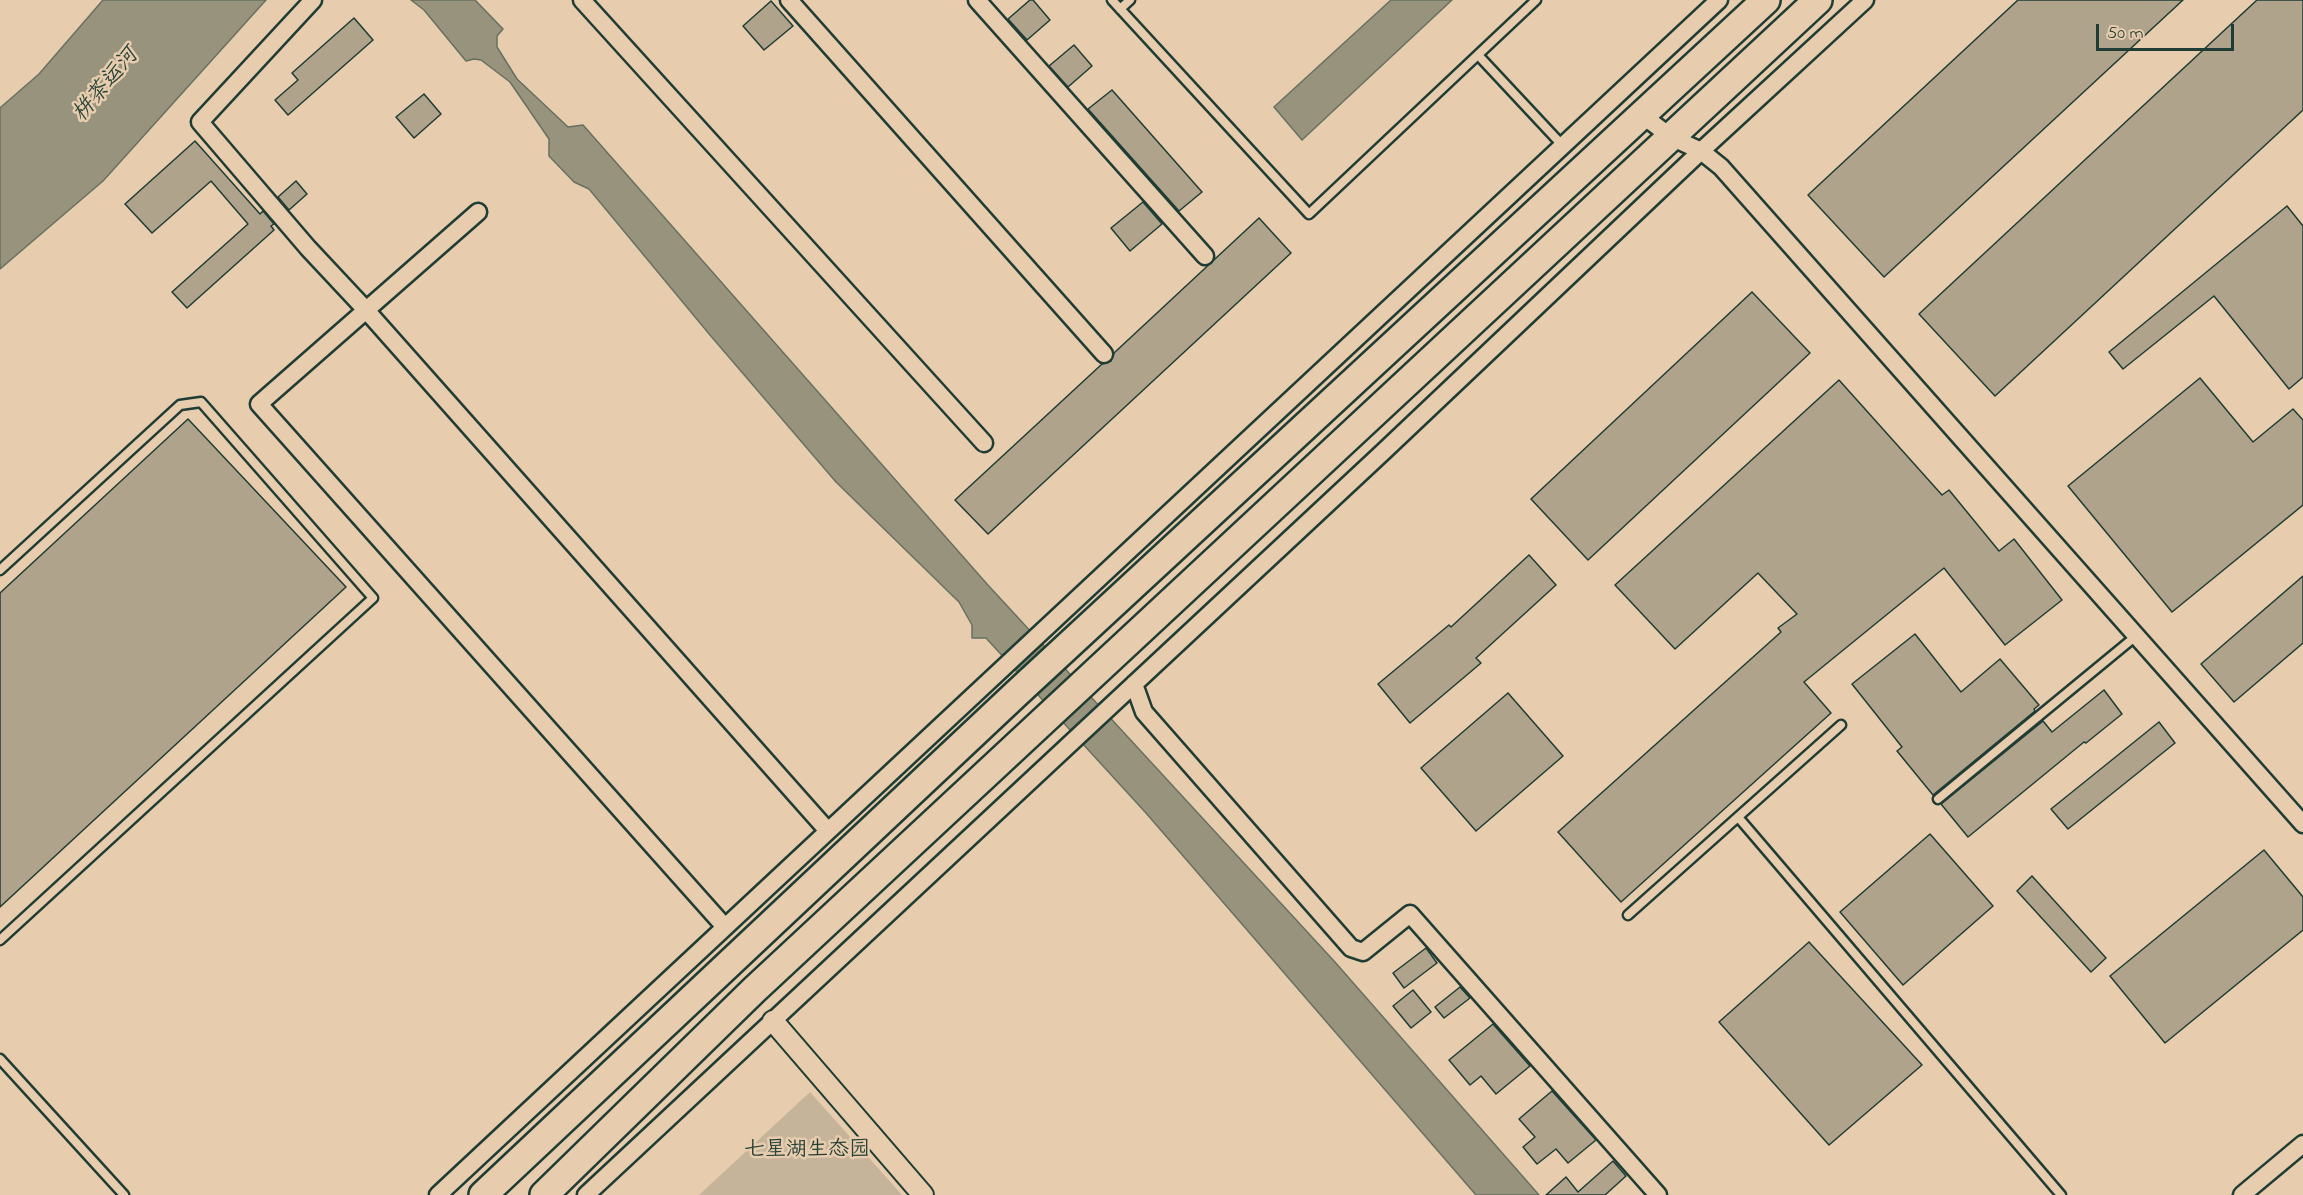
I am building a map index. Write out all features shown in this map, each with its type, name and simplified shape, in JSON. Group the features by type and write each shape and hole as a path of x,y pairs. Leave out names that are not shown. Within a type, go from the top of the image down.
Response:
{"highway":[{"path":"483,1195 1018,692 1060,656 1766,0"},
{"path":"544,1195 754,990 1818,0"}],"street":[{"path":"313,0 200,122 308,248 366,310 828,831"},
{"path":"582,0 984,443"},
{"path":"789,0 1104,354"},
{"path":"977,0 1204,256"},
{"path":"438,1195 1719,0"},
{"path":"586,1195 1865,0"},
{"path":"1642,115 1671,137 1701,151 1721,167 2303,824"},
{"path":"1563,146 1584,168"},
{"path":"478,212 260,404 725,927"},
{"path":"1134,684 1144,712 1351,948 1363,952 1410,914 1658,1195"},
{"path":"773,1021 923,1195"},
{"path":"2242,1195 2303,1144"}],"lane":[{"path":"1112,0 1309,214 1536,0"},
{"path":"1120,9 1130,0"},
{"path":"1478,55 1563,146"},
{"path":"0,570 180,405 201,402 373,598 0,940"},
{"path":"1938,799 2136,636"},
{"path":"1628,915 1841,725"},
{"path":"1738,817 2061,1195"},
{"path":"0,1059 124,1195"}],"green space":[{"name":"七星湖生态园","path":"810,1092 902,1195 699,1195"}],"water":[{"name":"栟茶运河","path":"103,0 266,0 103,181 0,269 0,108 39,74"},
{"path":"411,0 475,0 503,29 497,36 497,47 517,79 568,127 583,125 987,584 1334,961 1539,1195 1476,1195 1146,813 986,638 972,638 972,625 959,602 836,482 589,189 574,182 549,156 549,139 510,82 481,60 466,61 424,10"},
{"path":"1391,0 1452,0 1302,140 1274,107"}],"building":[{"path":"1030,0 1033,0 1050,20 1027,40 1008,19"},
{"path":"2018,0 2183,0 1884,277 1808,195"},
{"path":"2257,0 2303,0 2303,110 1995,396 1919,314"},
{"path":"771,1 793,26 764,50 743,26"},
{"path":"354,18 373,40 288,115 275,100 298,80 292,73"},
{"path":"1074,45 1092,66 1068,87 1049,66"},
{"path":"1112,90 1202,192 1179,211 1088,109"},
{"path":"424,94 441,114 414,138 396,117"},
{"path":"195,141 260,214 263,211 274,224 271,226 274,230 187,308 172,292 248,224 211,181 152,233 125,204"},
{"path":"296,181 307,194 289,210 278,197"},
{"path":"1143,202 1162,224 1130,251 1111,228"},
{"path":"2287,206 2303,226 2303,377 2289,389 2214,296 2123,369 2109,352"},
{"path":"1259,218 1291,253 988,534 955,500 1102,364 1111,361 1114,353"},
{"path":"1752,292 1810,353 1588,560 1531,499"},
{"path":"2200,378 2253,442 2293,409 2303,420 2303,505 2172,612 2068,486"},
{"path":"1839,380 1942,495 1949,490 1999,551 2014,539 2062,600 2005,645 1944,568 1804,682 1831,713 1621,902 1558,832 1781,632 1778,628 1797,614 1758,573 1675,649 1615,585"},
{"path":"188,419 346,587 0,907 0,593"},
{"path":"1529,555 1556,585 1476,658 1481,663 1410,723 1378,684 1449,625 1451,627"},
{"path":"2303,576 2303,643 2234,702 2201,664"},
{"path":"1915,634 1961,692 2000,659 2039,705 2034,709 2035,711 1933,795 1897,751 1902,747 1852,684"},
{"path":"2104,690 2122,714 2086,743 2084,742 1968,837 1941,804 2043,721 2052,732"},
{"path":"1508,693 1563,756 1476,831 1421,768"},
{"path":"2159,722 2175,743 2068,829 2051,809"},
{"path":"1930,834 1993,906 1903,985 1840,912"},
{"path":"2264,850 2303,897 2303,930 2165,1043 2110,976"},
{"path":"2032,876 2106,958 2091,972 2017,891"},
{"path":"1809,942 1922,1065 1829,1145 1719,1022"},
{"path":"1426,948 1437,963 1404,988 1393,973"},
{"path":"1460,987 1470,998 1444,1018 1435,1007"},
{"path":"1413,990 1431,1012 1411,1028 1393,1006"},
{"path":"1493,1024 1530,1066 1496,1094 1481,1076 1470,1085 1449,1060"},
{"path":"1552,1091 1596,1140 1568,1163 1556,1149 1537,1164 1523,1147 1535,1137 1519,1119"},
{"path":"1613,1161 1626,1176 1605,1195 1546,1195 1566,1177 1578,1192"}]}
